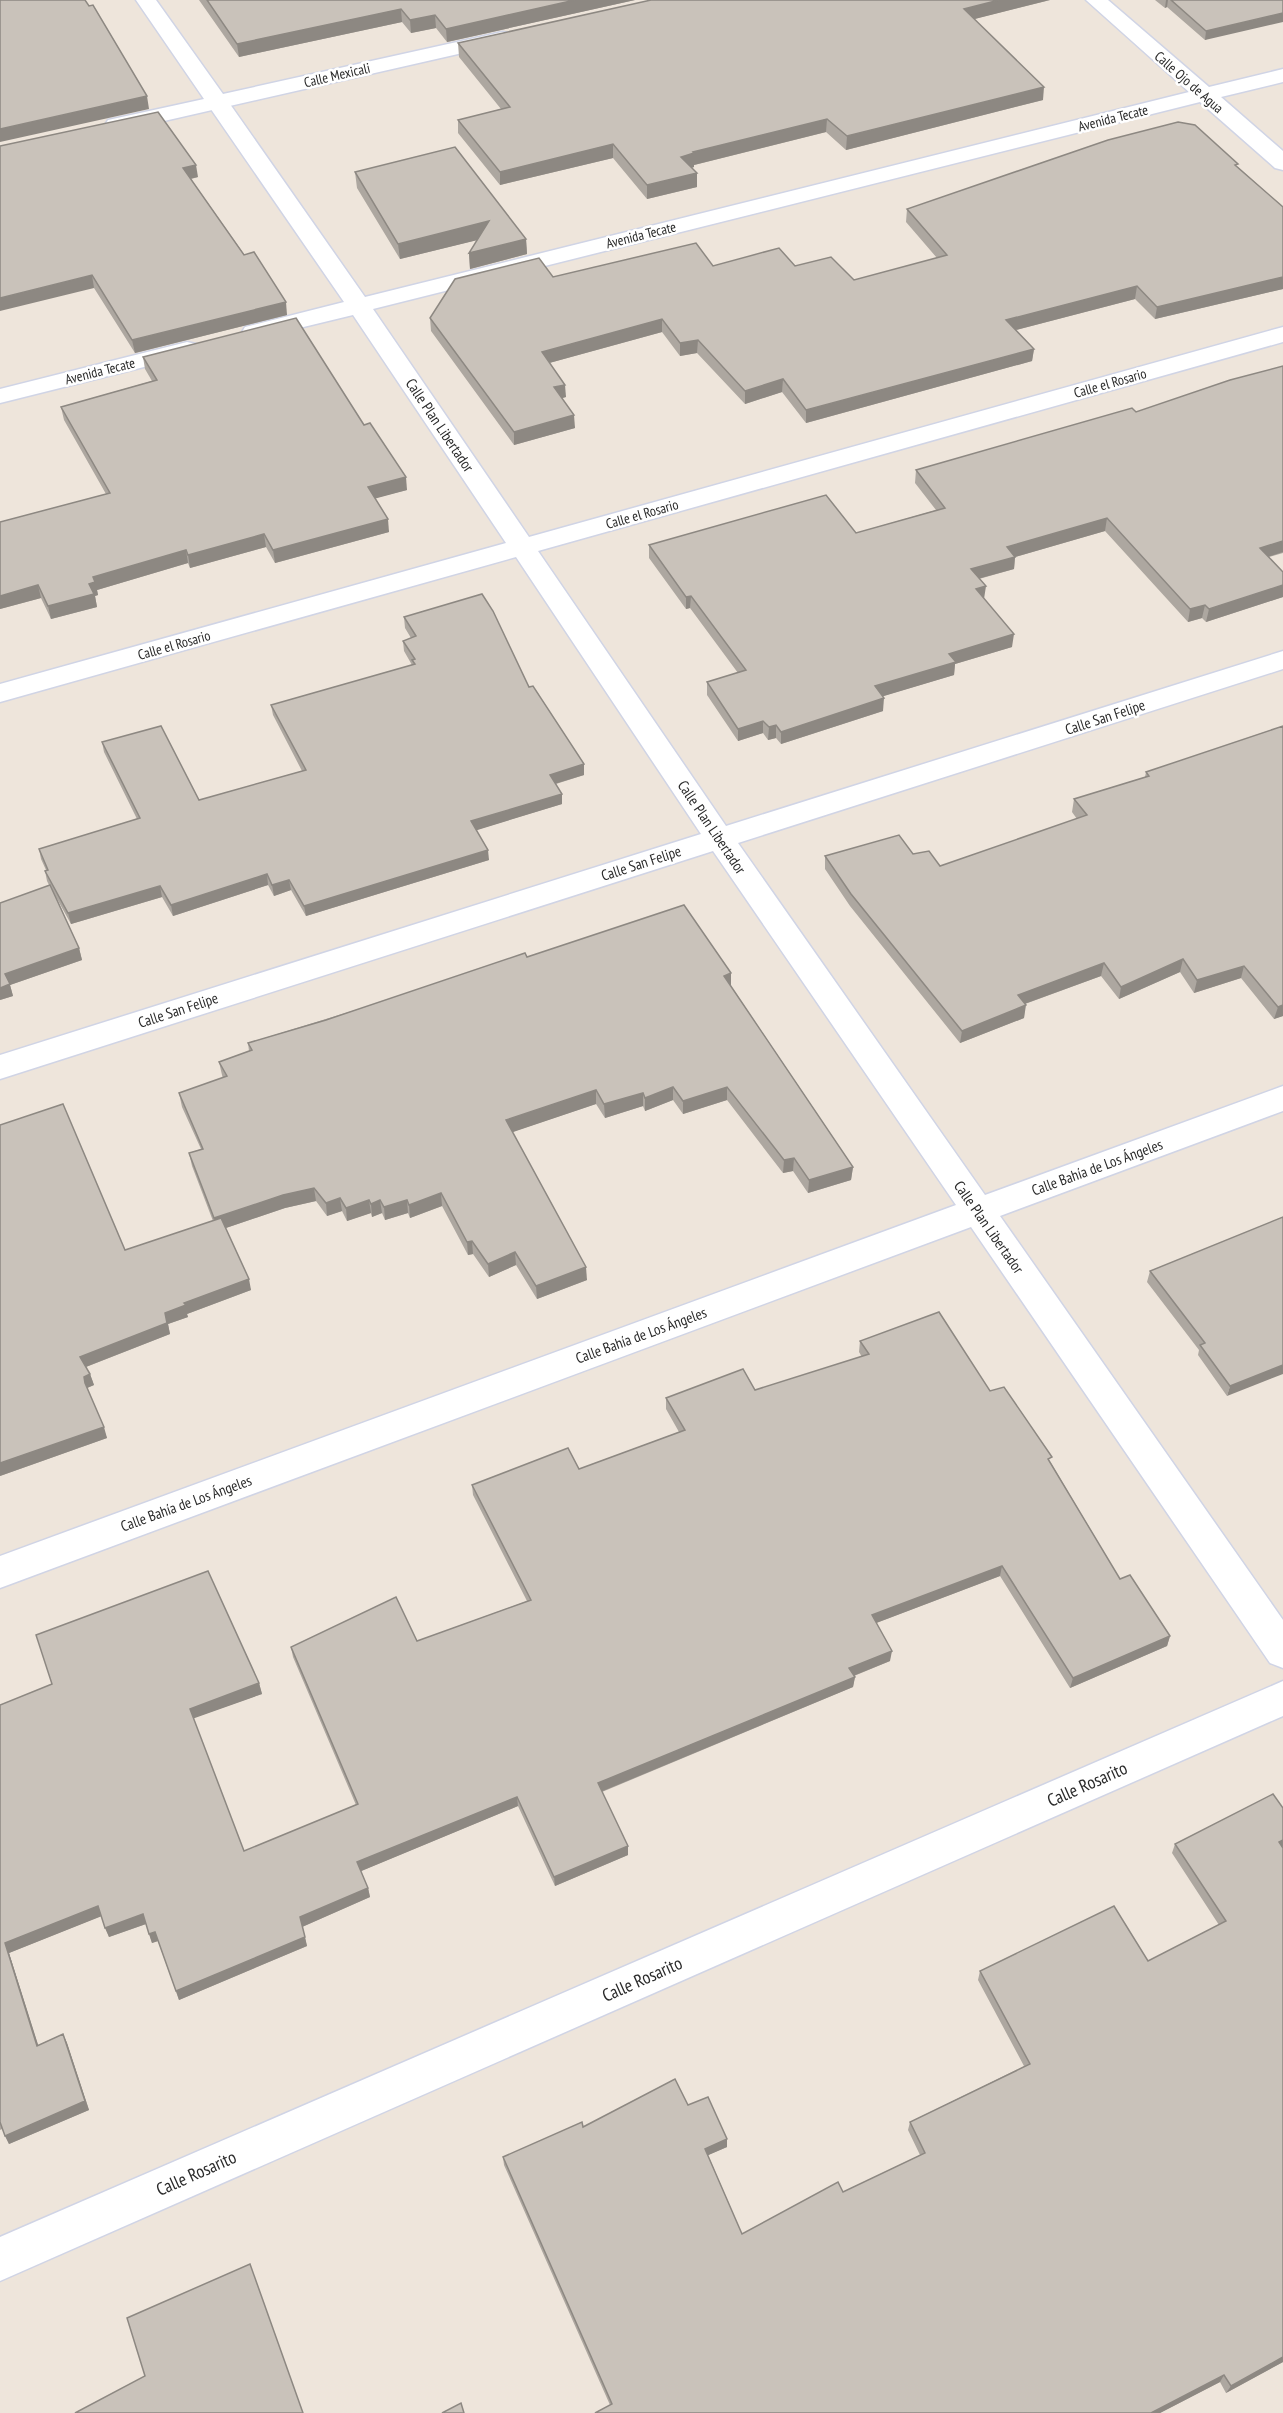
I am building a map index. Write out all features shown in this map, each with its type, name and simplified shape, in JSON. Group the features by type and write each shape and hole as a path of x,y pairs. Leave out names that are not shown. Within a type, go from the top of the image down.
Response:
{"street":[{"name":"Calle Plan Libertador","path":"146,0 359,306 720,839 1283,1651"},
{"name":"Calle Ojo de Agua","path":"1096,0 1283,163"},
{"name":"Calle Mexicali","path":"91,130 521,34"},
{"name":"Avenida Tecate","path":"0,396 1283,75"},
{"name":"Calle el Rosario","path":"0,693 1283,334"},
{"name":"Calle San Felipe","path":"0,1067 1283,660"},
{"name":"Calle Bahía de Los Ángeles","path":"0,1572 1283,1098"},
{"name":"Calle Rosarito","path":"0,2259 1283,1698"}],"building":[{"path":"0,0 85,0 89,6 93,5 147,96 0,129"},
{"path":"207,0 575,0 446,29 435,15 410,20 401,9 237,44"},
{"path":"651,0 999,0 964,9 1044,87 847,136 827,119 693,152 681,157 697,173 647,185 613,144 500,172 458,120 510,107 458,43"},
{"path":"1171,0 1283,0 1283,13 1206,31"},
{"path":"158,112 196,165 183,168 244,255 254,252 286,302 132,340 92,275 0,298 0,146"},
{"path":"1178,122 1195,125 1238,164 1235,165 1283,207 1283,277 1157,307 1137,286 1006,320 1034,349 806,410 783,379 745,391 698,340 680,343 662,319 542,352 565,385 554,387 574,415 514,432 430,318 455,279 539,258 553,277 696,243 713,266 779,248 795,266 831,257 854,280 947,255 907,209 1108,140"},
{"path":"455,147 526,239 469,253 489,221 398,244 355,172"},
{"path":"296,318 364,425 370,423 406,477 368,487 388,519 273,550 264,534 188,555 186,550 93,577 95,582 89,584 94,594 48,606 38,585 0,596 0,522 110,493 61,407 157,380 143,357"},
{"path":"1283,366 1283,541 1260,548 1283,572 1283,585 1209,609 1205,605 1190,609 1107,518 1007,547 1015,557 971,569 986,586 976,589 1014,634 949,654 956,662 875,686 884,698 781,732 776,725 769,727 763,721 738,729 707,682 746,670 691,596 686,597 649,545 826,495 856,533 945,508 916,470 1132,408 1136,412 1230,380"},
{"path":"482,594 493,611 529,687 533,686 584,764 550,775 562,794 471,821 488,850 304,906 289,880 272,885 267,874 171,905 160,886 68,913 45,871 48,870 39,849 140,818 102,742 161,726 199,800 306,770 271,705 415,664 412,660 415,659 403,641 416,636 404,617"},
{"path":"1283,726 1283,1005 1278,1007 1244,966 1197,980 1183,959 1121,987 1104,963 1018,995 1026,1005 962,1031 851,894 825,856 899,835 913,854 929,851 940,866 1087,815 1074,799 1149,776 1146,772"},
{"path":"50,885 79,948 5,974 10,984 0,988 0,903"},
{"path":"684,905 731,973 724,976 853,1167 809,1180 794,1158 784,1160 727,1087 683,1101 673,1087 645,1098 643,1093 604,1104 596,1090 506,1120 586,1267 536,1286 515,1252 488,1264 472,1241 467,1242 441,1193 409,1205 407,1200 384,1207 380,1200 371,1204 369,1200 346,1208 340,1198 326,1203 314,1188 283,1195 214,1218 189,1153 203,1149 179,1093 227,1076 219,1062 252,1050 248,1043 326,1020 525,953 527,957"},
{"path":"63,1104 125,1250 221,1218 249,1279 184,1303 186,1305 165,1313 167,1323 80,1357 90,1374 84,1377 85,1383 104,1427 0,1463 0,1125"},
{"path":"1283,1217 1283,1365 1230,1386 1200,1345 1205,1343 1150,1271"},
{"path":"939,1312 990,1391 1004,1387 1052,1457 1048,1459 1120,1579 1130,1575 1170,1636 1073,1678 1002,1566 872,1615 892,1651 849,1668 855,1677 598,1783 628,1846 554,1877 517,1797 357,1862 368,1888 300,1917 305,1937 176,1991 155,1932 149,1934 143,1914 105,1928 98,1906 5,1943 37,2046 63,2034 85,2101 5,2136 0,2122 0,1705 52,1684 36,1635 208,1571 259,1683 190,1709 244,1851 358,1804 291,1647 396,1597 417,1641 531,1600 472,1485 568,1448 579,1469 685,1430 666,1398 743,1369 755,1390 869,1354 860,1341"},
{"path":"1273,1794 1283,1808 1283,1840 1279,1842 1283,1848 1283,2357 1231,2386 1224,2375 1151,2413 595,2413 612,2404 503,2157 582,2122 583,2127 675,2079 688,2105 708,2097 727,2139 705,2149 742,2234 838,2182 843,2192 925,2153 910,2122 1030,2064 980,1971 1114,1906 1148,1961 1226,1921 1175,1844"},
{"path":"250,2264 303,2413 75,2413 145,2376 127,2318"},
{"path":"461,2403 464,2413 442,2413"}]}
